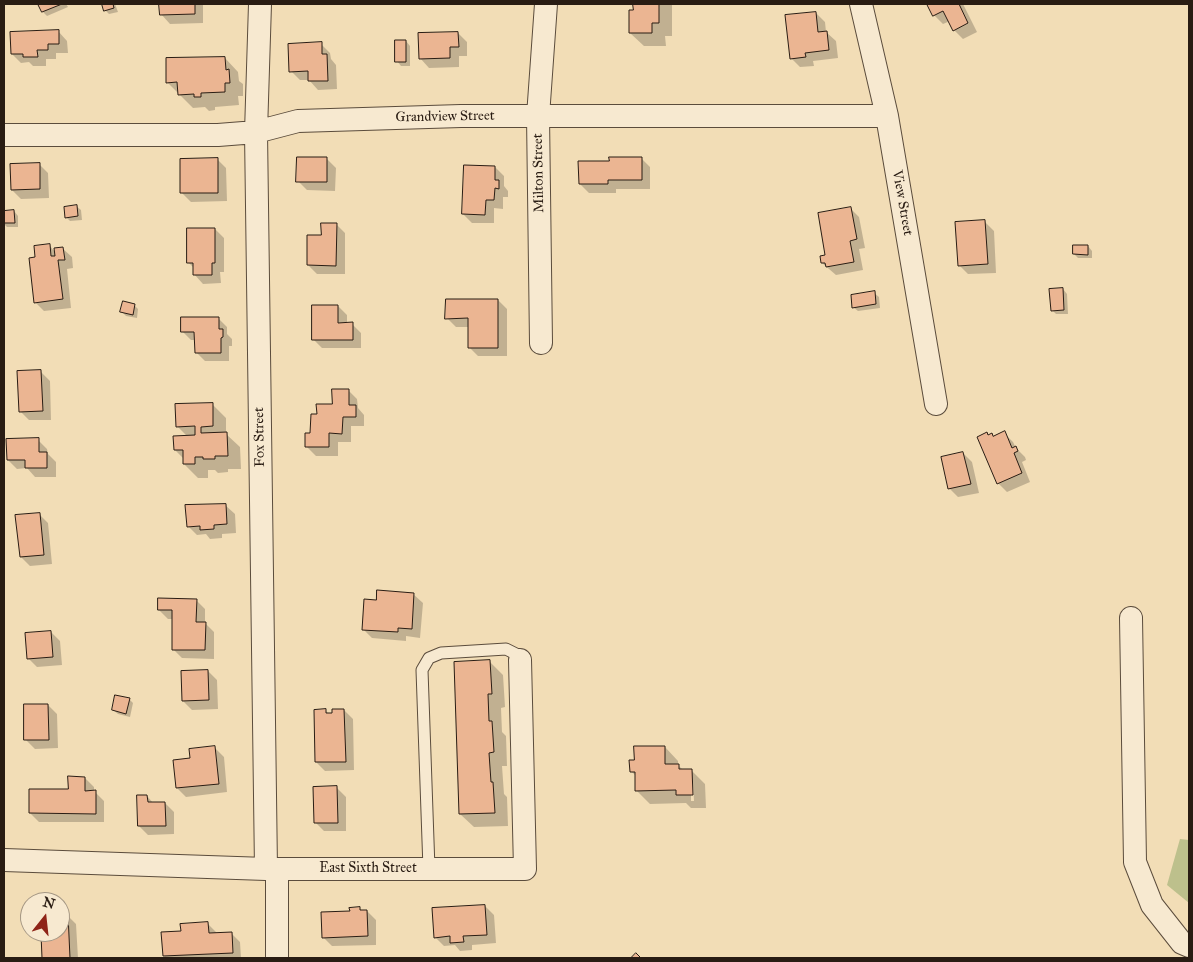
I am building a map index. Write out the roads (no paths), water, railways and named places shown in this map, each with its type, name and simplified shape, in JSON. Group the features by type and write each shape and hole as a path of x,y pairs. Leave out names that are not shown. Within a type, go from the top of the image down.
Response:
{"street":[{"name":"Fox Street","path":"260,4 256,132 272,869 278,958"},
{"name":"Milton Street","path":"541,343 538,116 546,4"},
{"name":"View Street","path":"861,4 887,116 936,404"},
{"name":"Grandview Street","path":"4,134 218,135 256,132 298,121 461,116 887,116"},
{"path":"1131,618 1135,862 1152,905 1182,943 1189,946"},
{"name":"East Sixth Street","path":"4,860 272,869 525,869 520,660"}],"lane":[{"path":"429,869 422,670 429,658 441,653 506,649 516,654 520,660"}]}
